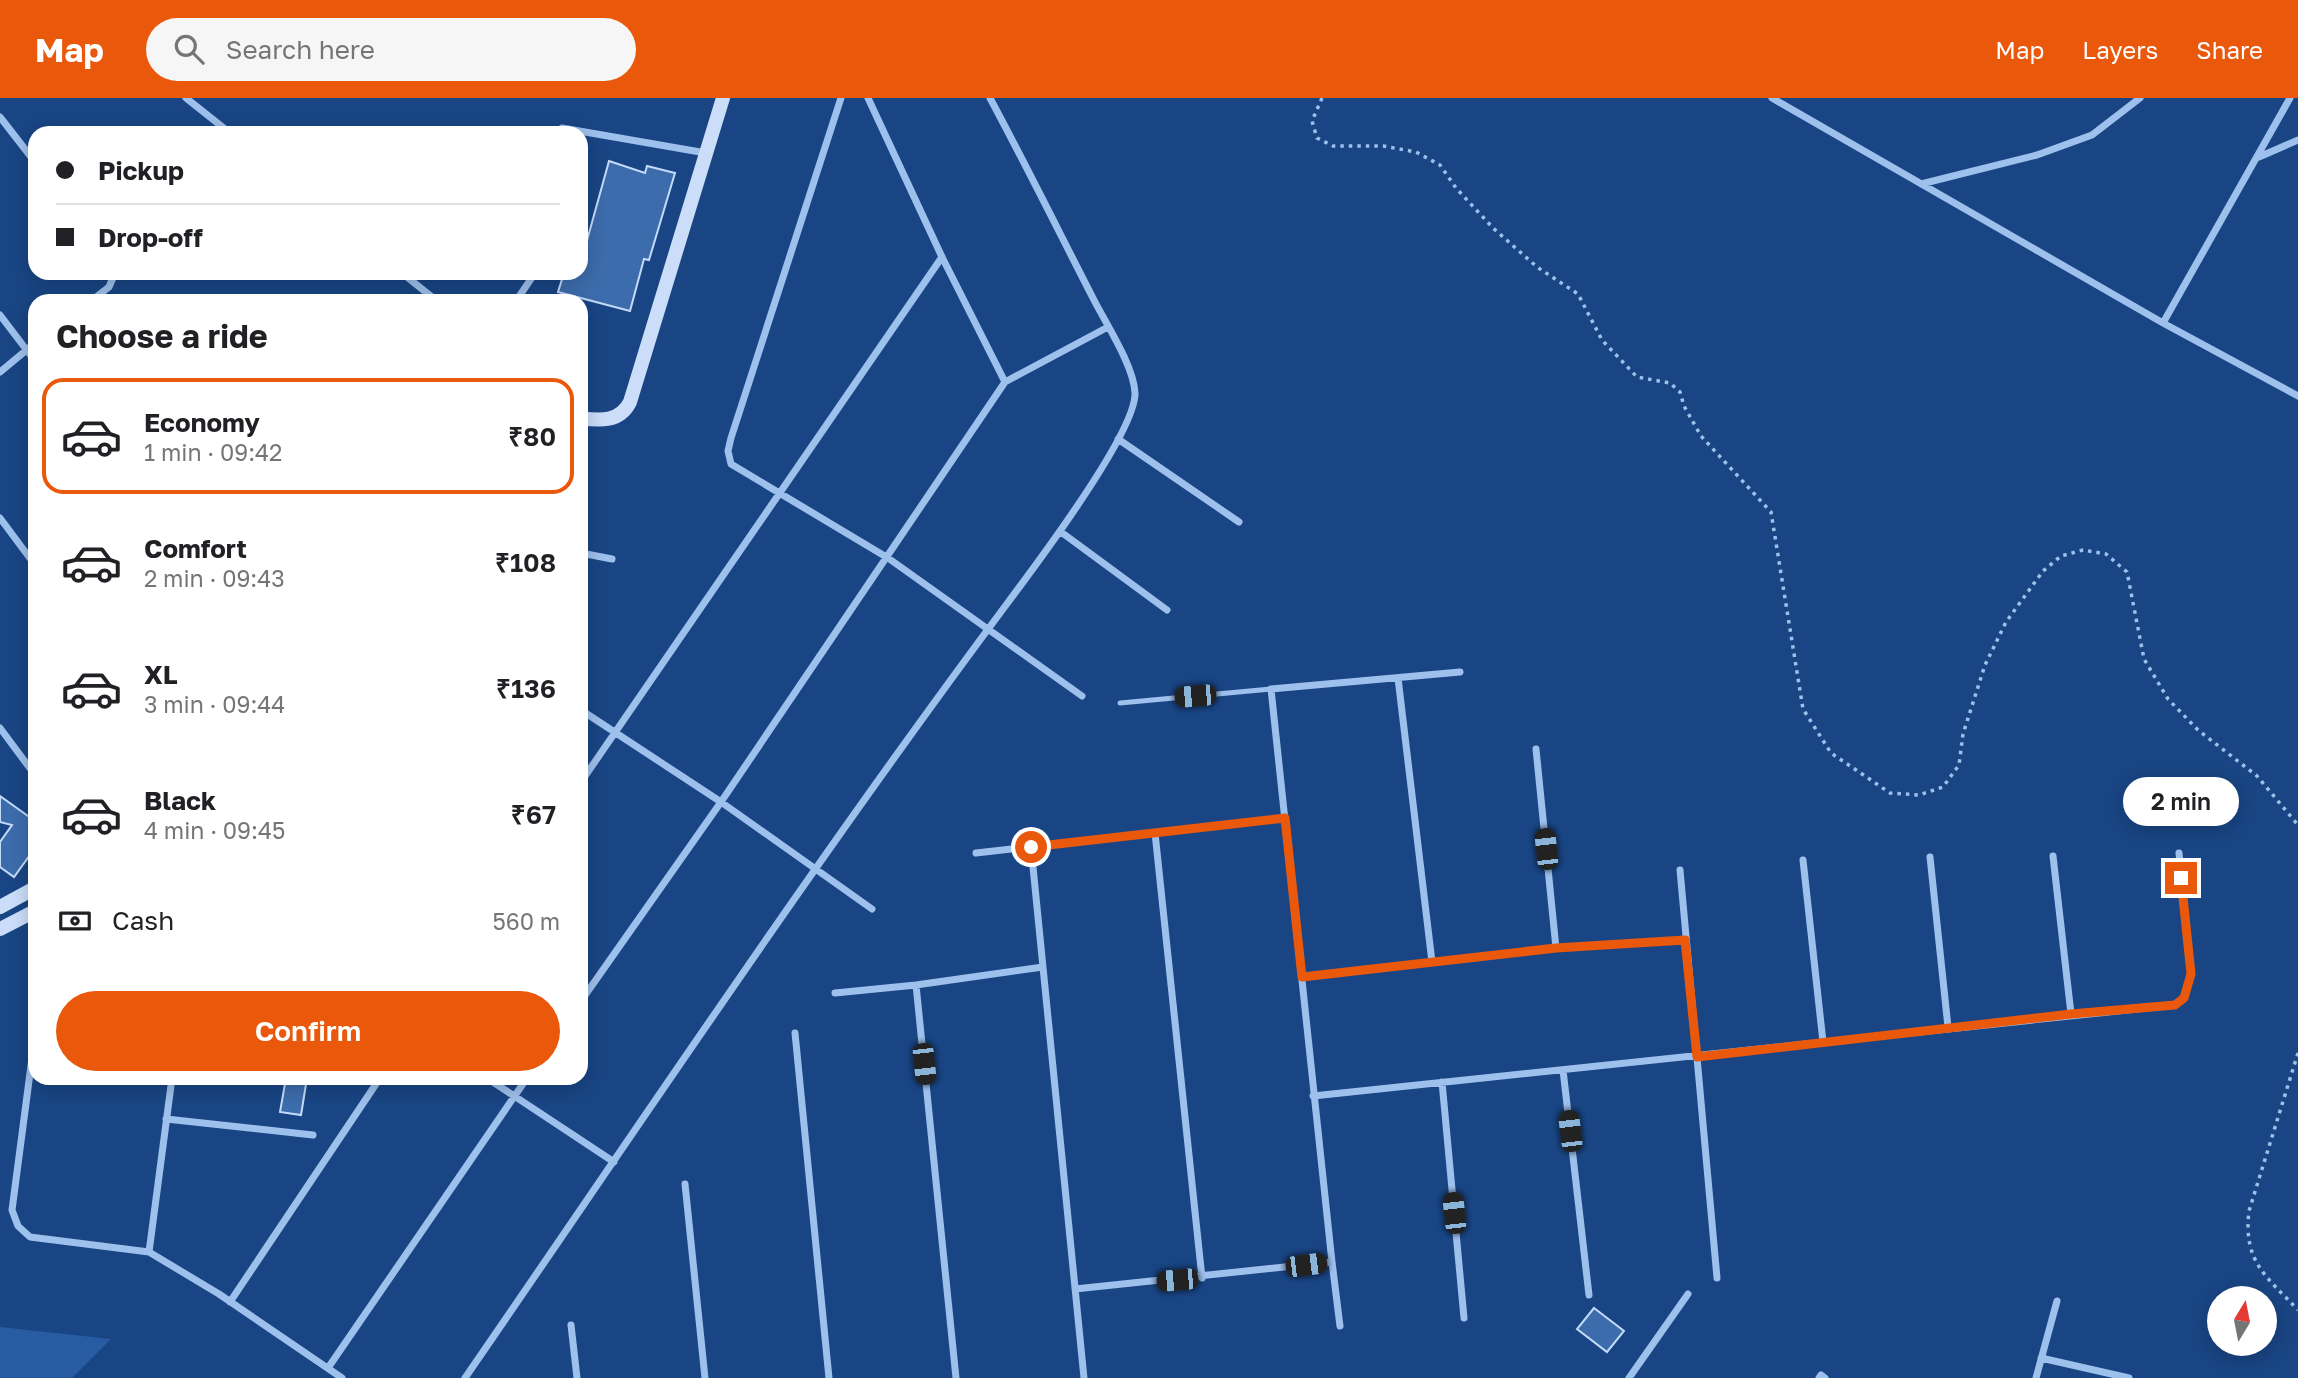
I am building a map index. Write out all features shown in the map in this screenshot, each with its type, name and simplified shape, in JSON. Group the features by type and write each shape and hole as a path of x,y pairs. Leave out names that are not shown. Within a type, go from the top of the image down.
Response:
{"street":[{"path":"186,98 221,126"},
{"path":"588,418 610,419 622,414 630,402 723,98"},
{"path":"841,98 728,451 731,464 888,558 1082,696"},
{"path":"867,98 1005,382"},
{"path":"465,1378 817,870 1061,531 1118,439 1134,403 1135,389 1108,327 990,98"},
{"path":"1772,98 2162,323 2298,396"},
{"path":"1921,184 2037,155 2092,135 2140,98"},
{"path":"2162,323 2290,98"},
{"path":"0,117 28,153"},
{"path":"588,132 707,153"},
{"path":"2258,157 2298,140"},
{"path":"588,772 942,257"},
{"path":"100,294 109,287 112,280"},
{"path":"410,280 428,294"},
{"path":"0,315 27,349 0,372"},
{"path":"588,991 721,802 1005,382 1108,327"},
{"path":"1118,439 1239,523"},
{"path":"0,518 28,556"},
{"path":"1061,531 1167,610"},
{"path":"588,554 612,559"},
{"path":"1340,1326 1271,689 1460,672"},
{"path":"1398,678 1433,962"},
{"path":"588,715 721,802 872,909"},
{"path":"0,728 28,766"},
{"path":"1536,749 1556,948"},
{"path":"976,853 1285,818"},
{"path":"1155,832 1202,1278"},
{"path":"1031,847 1084,1378"},
{"path":"1313,1096 2175,1005 2184,998 2191,974 2179,853"},
{"path":"2053,856 2071,1014"},
{"path":"1930,857 1948,1027"},
{"path":"1802,860 1822,1042"},
{"path":"1681,870 1685,940 1717,1278"},
{"path":"1,903 28,891"},
{"path":"0,929 28,915"},
{"path":"1302,977 1556,948 1685,940"},
{"path":"835,993 916,985 1043,967"},
{"path":"916,985 956,1378"},
{"path":"795,1033 829,1378"},
{"path":"1563,1070 1589,1295"},
{"path":"1442,1082 1464,1318"},
{"path":"28,1085 12,1210 18,1226 30,1237 149,1252 230,1302 342,1378"},
{"path":"149,1252 171,1085"},
{"path":"230,1302 375,1085"},
{"path":"497,1085 614,1162"},
{"path":"328,1368 522,1085"},
{"path":"166,1119 313,1135"},
{"path":"685,1184 705,1378"},
{"path":"1075,1289 1202,1278 1332,1262"},
{"path":"1629,1378 1688,1294"},
{"path":"2036,1378 2057,1301"},
{"path":"571,1325 578,1378"},
{"path":"2041,1358 2129,1378"},
{"path":"1819,1378 1821,1375 1825,1378"}],"lane":[{"path":"1120,703 1271,689"}],"path":[{"path":"1322,98 1312,121 1317,138 1333,146 1383,146 1416,152 1440,165 1456,188 1493,228 1537,267 1578,294 1602,340 1637,377 1656,378 1670,383 1680,392 1684,406 1701,436 1771,512 1803,709 1831,753 1890,793 1919,795 1942,787 1959,765 1963,734 1985,665 2006,622 2043,571 2061,556 2083,550 2106,554 2127,572 2144,659 2168,699 2198,730 2256,776 2298,825"},
{"path":"2298,1053 2249,1211 2246,1237 2258,1268 2298,1310"}],"shaded area":[{"path":"0,1327 111,1339 72,1378 0,1378"}],"building":[{"path":"609,161 645,173 647,166 675,173 649,260 644,259 630,311 588,300 588,294 558,292 562,280 588,280 588,237"},
{"path":"0,796 28,816 28,858 14,877 0,867 0,842 12,825 0,822"},
{"path":"285,1085 306,1085 301,1115 280,1112"},
{"path":"1594,1308 1624,1331 1607,1352 1577,1329"}],"route":[{"path":"1031,847 1285,818 1302,977 1556,948 1685,940 1697,1057 2071,1014 2175,1005 2184,998 2191,974 2181,878"}]}
